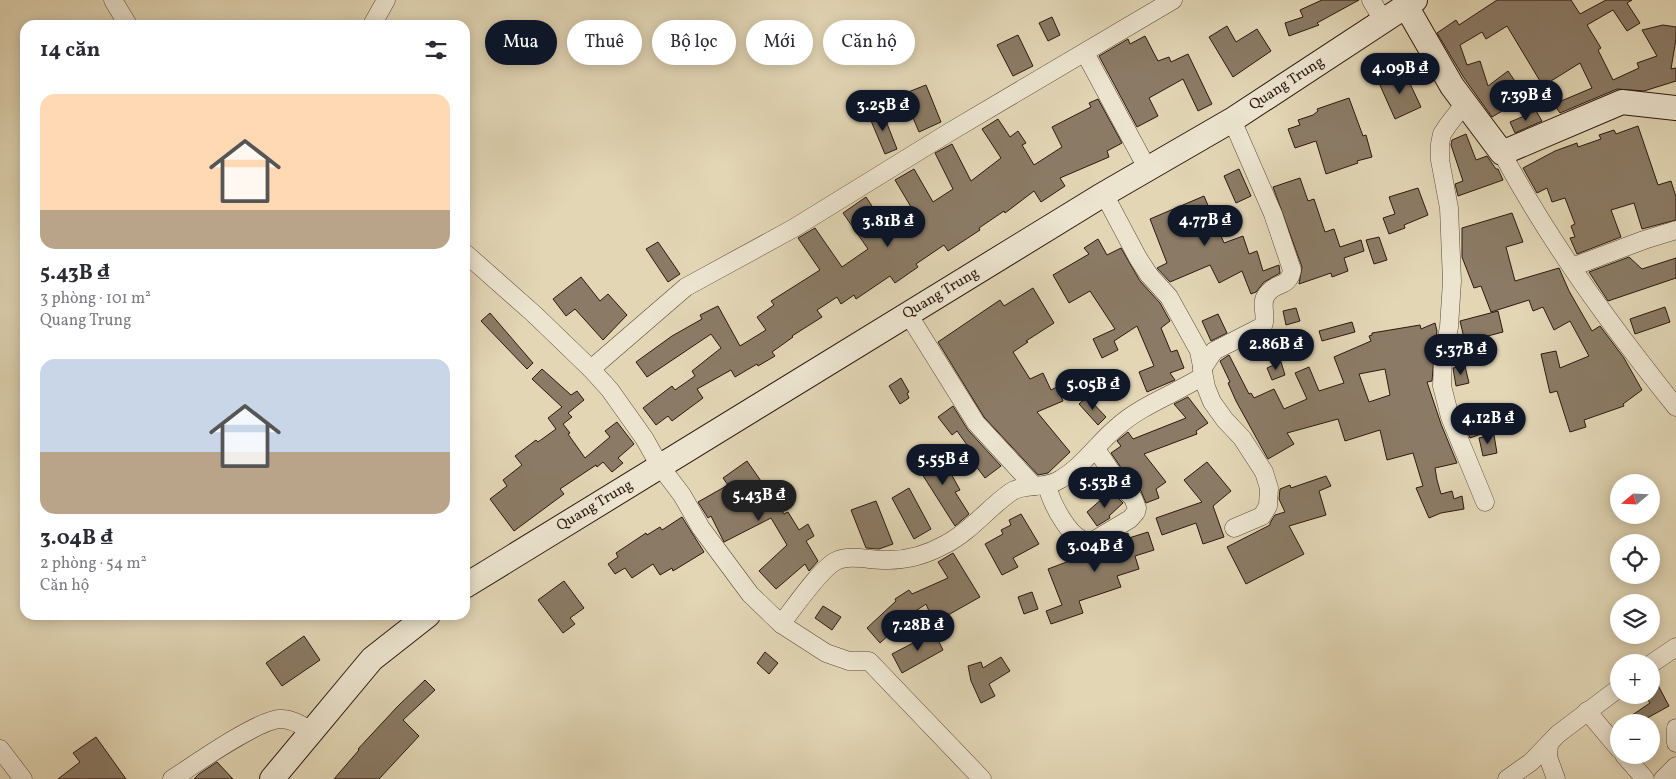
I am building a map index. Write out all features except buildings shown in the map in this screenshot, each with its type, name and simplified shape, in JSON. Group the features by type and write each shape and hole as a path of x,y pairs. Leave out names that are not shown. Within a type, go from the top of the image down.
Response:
{"main road":[{"name":"Quang Trung","path":"470,583 1104,194 1232,120 1410,3"},
{"path":"1410,3 1452,86 1502,153 1622,102 1676,108"},
{"path":"272,779 372,659 422,620"}],"street":[{"path":"113,0 125,20"},
{"path":"375,20 386,0"},
{"path":"591,370 686,287 763,246 948,132 1173,0"},
{"path":"1371,0 1384,20"},
{"path":"1085,53 1147,168"},
{"path":"1465,104 1442,134 1440,144 1440,160 1449,208 1452,281 1449,327 1443,356 1442,386 1450,417 1485,502"},
{"path":"781,624 826,569 836,561 848,558 889,560 910,558 947,544 963,534 1013,491 1040,486 1078,468 1115,428 1129,417 1203,372 1214,351 1263,326 1265,322 1263,301 1266,295 1286,282 1292,270 1282,238 1232,120"},
{"path":"1502,153 1527,198 1572,267 1624,340 1676,406"},
{"path":"1104,194 1138,258 1149,275 1169,297 1199,351 1203,372 1212,402 1217,411 1242,438 1264,472 1269,488 1270,500 1262,516 1234,528"},
{"path":"1572,267 1676,230"},
{"path":"470,258 591,370 632,419 660,466 750,594 781,624 826,653 849,661 869,662 982,779"},
{"path":"908,314 976,423 1040,486 1067,526 1082,541 1087,543 1130,519 1137,508 1133,498 1120,485 1096,450"},
{"path":"1660,658 1676,647"},
{"path":"1507,779 1531,762 1587,711 1610,694"},
{"path":"1587,711 1610,738"},
{"path":"172,779 221,747 260,725 279,718 296,722 311,731"},
{"path":"1676,728 1676,743"},
{"path":"1549,744 1548,757 1556,779"},
{"path":"0,749 22,779"},
{"path":"1632,764 1645,779"},
{"path":"1662,779 1676,766"}]}
